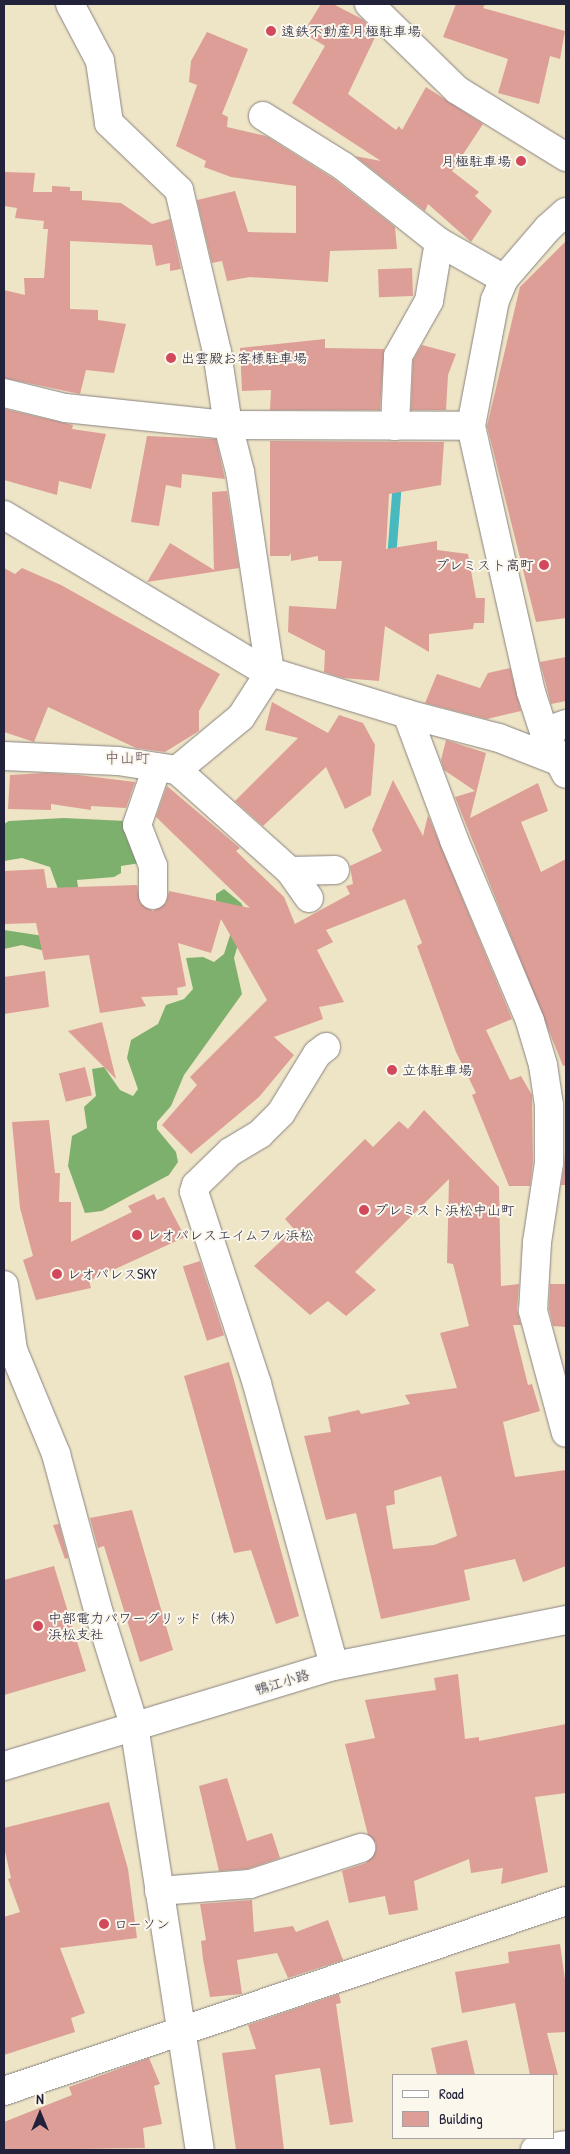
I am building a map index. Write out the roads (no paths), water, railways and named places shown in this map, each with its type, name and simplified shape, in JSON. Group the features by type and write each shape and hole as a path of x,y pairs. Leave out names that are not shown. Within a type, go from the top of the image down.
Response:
{"street":[{"path":"70,4 100,61 109,123 179,190 217,352 228,425 240,472 270,672 241,717 167,769 137,825 153,866 153,895"},
{"path":"369,4 457,90 566,156"},
{"path":"263,116 343,166 439,242 504,278"},
{"path":"557,220 504,278 490,316 471,426 516,636 555,728 562,768"},
{"path":"395,426 398,356 429,302 439,242"},
{"path":"4,392 65,408 228,425 471,426"},
{"path":"4,515 270,672 407,714 498,738 562,768"},
{"path":"407,714 454,840 523,1004 543,1066 550,1105 549,1163 537,1242 533,1311 562,1401 566,1433"},
{"path":"4,756 118,761 167,769 290,871 309,898"},
{"path":"290,871 336,870"},
{"path":"326,1047 317,1054 281,1114 260,1134 230,1152 196,1185 194,1192 257,1384 334,1666"},
{"path":"4,1285 13,1350 56,1454 99,1613 134,1726 200,2150"},
{"name":"鴨江小路","path":"4,1766 334,1666 566,1620"},
{"path":"159,1891 250,1884 361,1848"},
{"path":"4,2091 566,1901"},
{"path":"535,2150 566,2144"}],"waterway":[{"path":"391,558 397,481"}],"place":[{"name":"遠鉄不動産月極駐車場","path":"271,31"},
{"name":"月極駐車場","path":"521,161"},
{"name":"出雲殿お客様駐車場","path":"171,358"},
{"name":"プレミスト高町","path":"544,565"},
{"name":"立体駐車場","path":"392,1070"},
{"name":"プレミスト浜松中山町","path":"364,1210"},
{"name":"レオパレスエイムフル浜松","path":"137,1235"},
{"name":"レオパレスSKY","path":"57,1274"},
{"name":"中部電力パワーグリッド（株） 浜松支社","path":"38,1626"},
{"name":"ローソン","path":"104,1924"}],"district":[{"name":"中山町","path":"127,758"}]}
